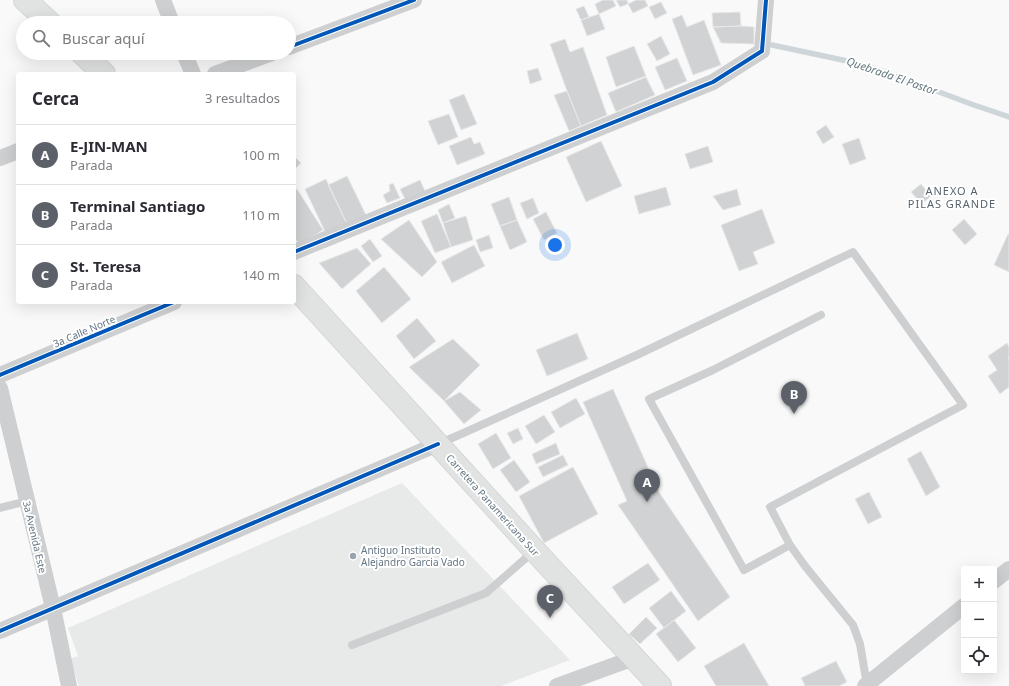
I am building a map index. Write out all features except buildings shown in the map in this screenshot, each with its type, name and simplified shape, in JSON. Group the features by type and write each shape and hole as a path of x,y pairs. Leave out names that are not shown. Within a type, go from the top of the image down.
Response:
{"highway":[{"path":"25,0 42,16"},
{"path":"89,60 102,72"},
{"name":"Carretera Panamericana Sur","path":"296,288 660,686"}],"street":[{"path":"163,0 169,16"},
{"path":"296,43 414,0"},
{"path":"296,251 713,82 762,51 766,0"},
{"path":"187,60 192,72"},
{"path":"220,72 253,60"},
{"path":"0,158 16,152"},
{"name":"3a Calle Norte","path":"0,375 169,304"},
{"name":"3a Avenida Este","path":"0,388 53,608 69,686"},
{"path":"0,631 438,444"},
{"path":"997,579 1009,569"},
{"path":"866,685 961,608"},
{"path":"557,686 634,658"}],"lane":[{"path":"438,444 639,354 853,252 963,405 770,507 790,545 805,566 854,625 860,644 866,685"},
{"path":"790,545 744,570 649,399 713,370 821,315"},
{"path":"0,508 27,501"},
{"path":"352,645 486,593 535,551"}],"shaded area":[{"name":"Antiguo Instituto Alejandro Garcia Vado","path":"402,483 570,660 501,686 79,686 70,659 78,656 68,628"}],"waterway":[{"name":"Quebrada El Pastor","path":"772,45 852,62 888,73 903,80 1009,117"}],"cycle path":[{"path":"296,44 414,0"},
{"path":"296,251 713,82 762,51 766,0"},
{"path":"0,375 169,304"},
{"path":"0,631 438,444"}],"place":[{"name":"Terminal Santiago","path":"794,414"},
{"name":"E-JIN-MAN","path":"647,502"},
{"name":"Antiguo Instituto Alejandro Garcia Vado","path":"353,556"},
{"name":"St. Teresa","path":"550,618"}],"district":[{"name":"ANEXO A PILAS GRANDE","path":"952,197"}]}
